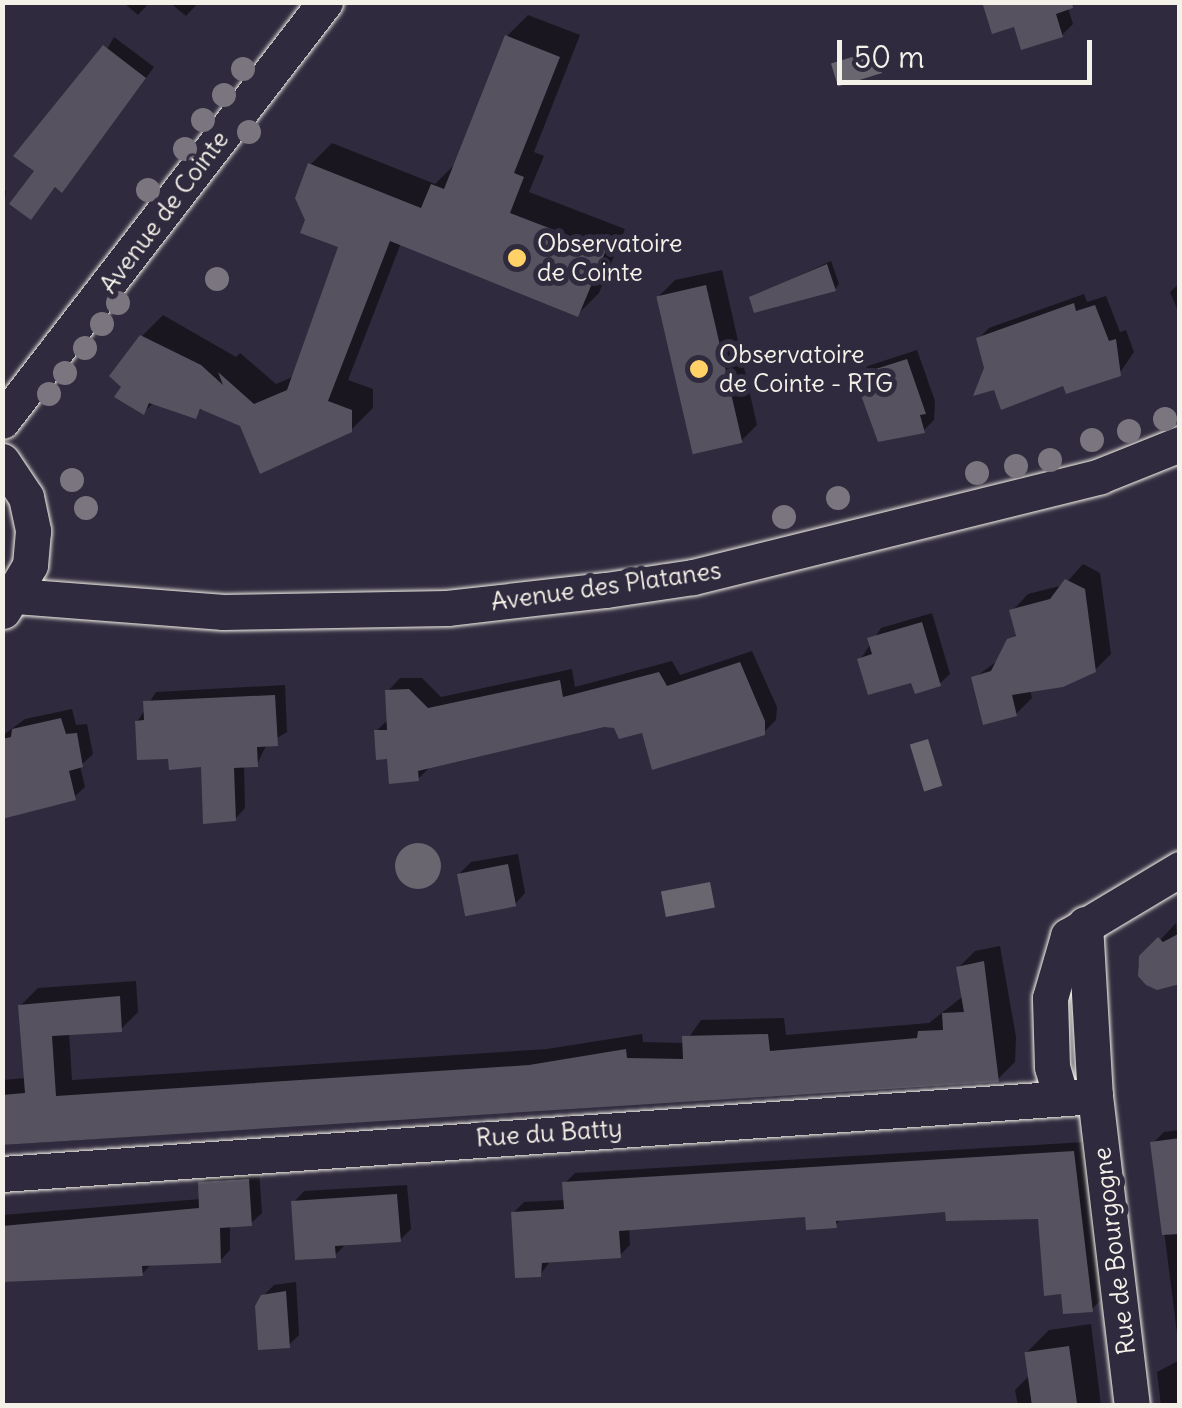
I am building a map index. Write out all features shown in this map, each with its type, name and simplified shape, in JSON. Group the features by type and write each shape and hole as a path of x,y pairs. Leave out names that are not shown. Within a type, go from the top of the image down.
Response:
{"street":[{"name":"Avenue de Cointe","path":"2,421 325,2"},
{"name":"Avenue des Platanes","path":"9,604 223,612 447,608 606,590 693,577 1100,476 1180,444"},
{"path":"2,461 26,497 33,531 30,565 9,604"},
{"name":"Rue de Bourgogne","path":"1132,1406 1078,1097 1052,1067 1052,986 1068,936 1180,868"},
{"name":"Rue du Batty","path":"2,1174 1078,1097"}],"shaded area":[{"path":"875,50 882,73 838,86 831,63"},
{"path":"928,739 942,786 924,791 910,745"},
{"path":"418,843 434,850 441,866 434,882 418,889 402,882 395,866 402,850"},
{"path":"710,882 715,908 666,917 661,892"}],"building":[{"path":"982,2 1072,2 1073,8 1056,14 1063,37 1021,50 1014,27 992,34"},
{"name":"Observatoire de Cointe","path":"505,35 560,57 514,173 524,177 510,213 606,250 578,317 390,241 328,401 352,410 352,432 260,474 240,426 200,409 196,419 149,403 144,415 114,397 121,387 109,376 140,335 201,365 223,385 218,372 254,404 287,390 338,247 300,233 305,220 295,198 308,163 421,208 431,184 444,189"},
{"path":"103,45 146,78 62,193 55,187 31,220 9,204 34,171 13,156"},
{"path":"827,264 836,291 754,313 749,297"},
{"name":"Observatoire de Cointe - RTG","path":"706,285 742,443 693,454 656,296"},
{"path":"1074,303 1076,311 1095,305 1109,341 1116,339 1121,376 1066,394 1063,386 1001,410 994,390 973,396 984,368 976,338"},
{"path":"907,359 926,414 920,415 925,433 878,442 854,376"},
{"path":"1065,579 1085,589 1096,672 1063,687 1012,695 1017,716 983,725 971,677 991,671 1007,639 1016,636 1009,610 1050,599"},
{"path":"922,622 941,686 915,694 911,683 868,695 857,659 872,654 867,638"},
{"path":"740,662 765,721 765,735 652,770 642,733 619,739 614,728 604,727 418,771 419,781 389,784 387,759 376,760 374,730 387,730 385,690 409,689 428,708 560,680 563,697 659,672 667,686"},
{"path":"275,695 278,746 257,747 258,767 234,768 236,821 203,824 201,767 169,770 168,759 137,760 135,721 144,720 143,701"},
{"path":"61,718 66,734 77,733 83,767 69,771 76,800 2,819 2,739 11,737 12,729"},
{"path":"508,864 516,906 465,916 457,874"},
{"path":"1180,933 1180,984 1157,990 1146,985 1138,976 1139,956 1158,937 1163,942"},
{"path":"984,961 999,1082 2,1145 2,1095 25,1093 18,1005 120,996 122,1032 52,1036 56,1096 529,1065 626,1049 627,1058 683,1059 682,1036 768,1034 770,1051 917,1038 918,1031 943,1030 942,1013 964,1012 956,967"},
{"path":"1180,1138 1180,1234 1162,1235 1150,1142"},
{"path":"1074,1151 1093,1312 1063,1314 1061,1294 1044,1296 1038,1219 946,1221 945,1212 836,1221 837,1228 806,1230 805,1217 619,1231 621,1258 542,1263 541,1277 515,1278 511,1212 564,1209 562,1182"},
{"path":"249,1179 252,1226 220,1228 221,1263 142,1266 143,1276 2,1282 2,1226 199,1208 198,1182"},
{"path":"397,1194 401,1242 335,1246 336,1258 295,1260 291,1201"},
{"path":"286,1291 290,1348 258,1350 255,1306 261,1295"},
{"path":"1069,1346 1077,1406 1032,1406 1024,1352"}],"place":[{"name":"Observatoire de Cointe","path":"517,258"},
{"name":"Observatoire de Cointe - RTG","path":"699,369"}]}
